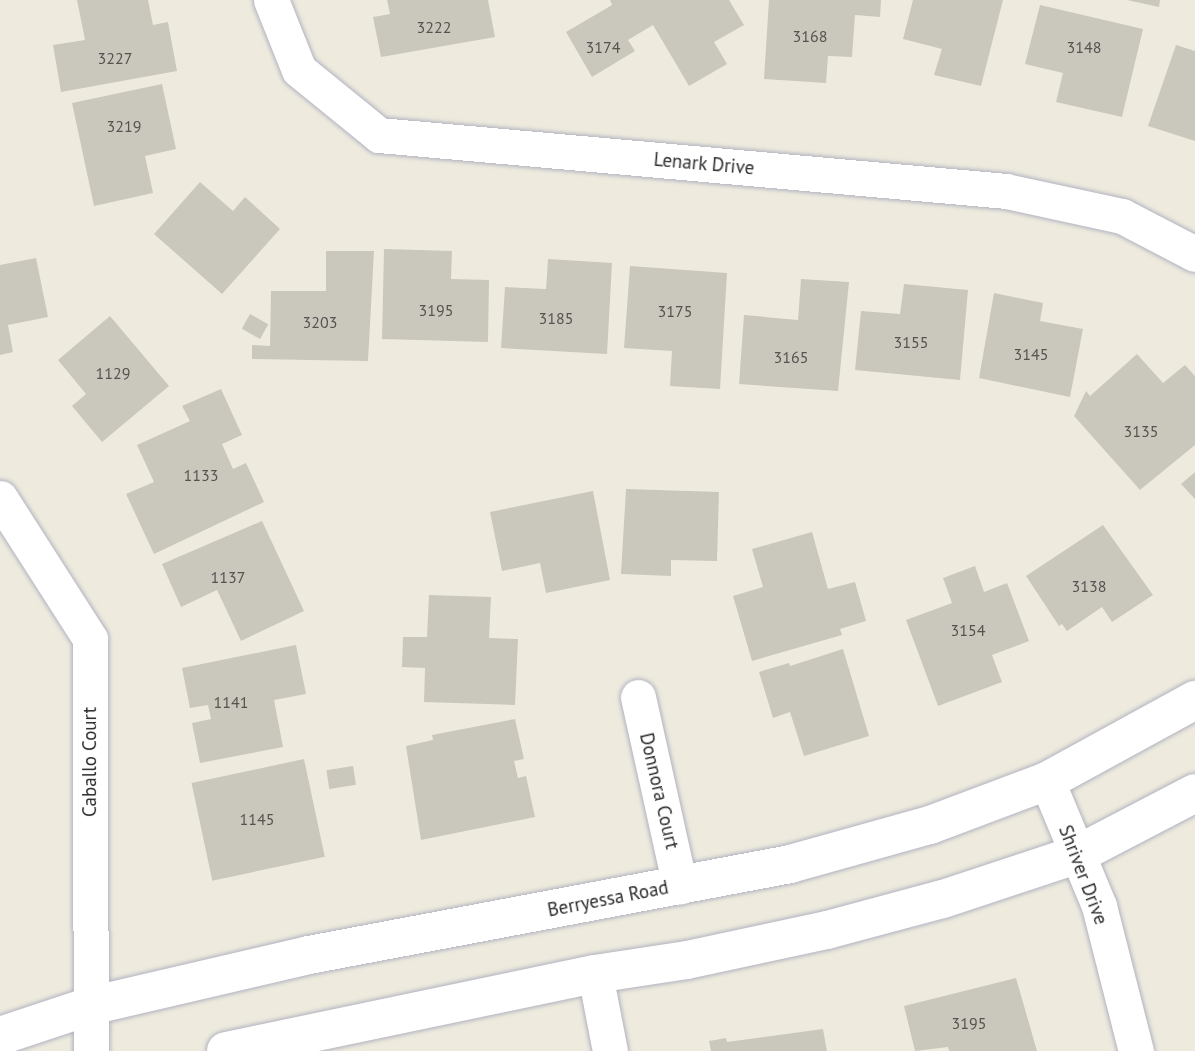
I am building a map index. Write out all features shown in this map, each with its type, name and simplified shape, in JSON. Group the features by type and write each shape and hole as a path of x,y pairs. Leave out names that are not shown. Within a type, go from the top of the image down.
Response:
{"main road":[{"name":"Berryessa Road","path":"0,1036 90,1006 309,955 790,864 918,829 1046,781 1195,701"},
{"path":"226,1051 595,974 687,960 827,930 943,899 1076,855 1195,793"}],"street":[{"name":"Lenark Drive","path":"271,0 299,70 379,135 1006,191 1122,216 1195,254"},
{"name":"Caballo Court","path":"0,498 90,639 90,1051"},
{"name":"Donnora Court","path":"638,697 680,886"},
{"name":"Shriver Drive","path":"1046,781 1099,906 1136,1051"},
{"path":"595,974 610,1051"}],"building":[{"path":"77,0 148,0 153,25 168,22 177,71 61,92 53,45 85,40"},
{"path":"387,0 488,0 495,37 381,57 373,17 390,14"},
{"path":"610,0 729,0 744,25 714,42 727,64 689,86 653,25 628,40 635,51 592,77 566,32 612,5"},
{"path":"769,0 881,0 880,17 855,15 852,57 828,56 826,83 764,79"},
{"path":"913,0 1003,0 981,86 934,75 942,49 903,39"},
{"path":"1127,0 1160,0 1159,7"},
{"path":"1040,5 1143,29 1122,117 1056,102 1063,73 1025,64"},
{"path":"1176,45 1195,51 1195,141 1148,126"},
{"path":"162,84 176,149 145,156 153,193 94,206 72,103"},
{"path":"200,182 233,211 245,197 280,229 222,294 154,234"},
{"path":"384,249 452,251 451,279 489,280 488,342 382,339"},
{"path":"326,251 374,251 368,361 252,359 252,345 270,346 271,291 326,291"},
{"path":"36,258 48,317 8,325 13,352 0,355 0,265"},
{"path":"548,259 612,263 607,354 501,348 505,287 546,289"},
{"path":"630,266 727,273 720,389 670,386 672,351 624,348"},
{"path":"801,279 849,282 838,391 739,384 744,315 798,320"},
{"path":"904,284 968,290 960,380 855,370 861,311 900,314"},
{"path":"994,293 1043,303 1040,321 1083,329 1070,397 979,378"},
{"path":"250,314 268,324 260,339 242,329"},
{"path":"110,316 169,386 102,442 72,406 86,394 58,360"},
{"path":"1137,354 1163,383 1185,365 1195,376 1195,445 1140,490 1074,416 1086,391 1090,396"},
{"path":"221,389 242,435 222,444 233,469 246,463 264,502 154,554 126,494 154,482 137,445 190,421 182,406"},
{"path":"1195,472 1195,499 1181,484"},
{"path":"626,489 719,492 717,561 671,560 671,576 621,574"},
{"path":"593,491 610,580 546,593 540,563 502,571 490,512"},
{"path":"262,521 304,611 241,641 217,590 181,607 162,564"},
{"path":"1103,525 1153,595 1112,622 1102,607 1067,631 1062,624 1059,626 1026,576"},
{"path":"812,532 828,589 855,582 866,621 840,629 842,635 752,661 733,596 763,587 752,549"},
{"path":"975,566 984,592 1007,583 1029,641 992,655 1002,682 938,706 906,620 952,603 943,578"},
{"path":"429,595 491,597 489,638 518,639 515,705 424,702 425,668 402,667 403,637 427,637"},
{"path":"296,645 306,694 274,700 283,747 200,763 192,723 211,719 208,705 190,708 182,668"},
{"path":"843,649 869,736 804,756 790,712 773,718 759,672 789,663 790,666"},
{"path":"515,719 524,759 514,761 518,778 526,776 535,817 421,840 406,746 433,740 432,735"},
{"path":"304,759 325,857 212,881 192,783"},
{"path":"353,766 356,785 329,789 326,770"},
{"path":"1016,978 1037,1051 949,1051 948,1047 915,1051 904,1006"},
{"path":"823,1029 827,1051 711,1051 709,1041 726,1038 727,1042"}]}
